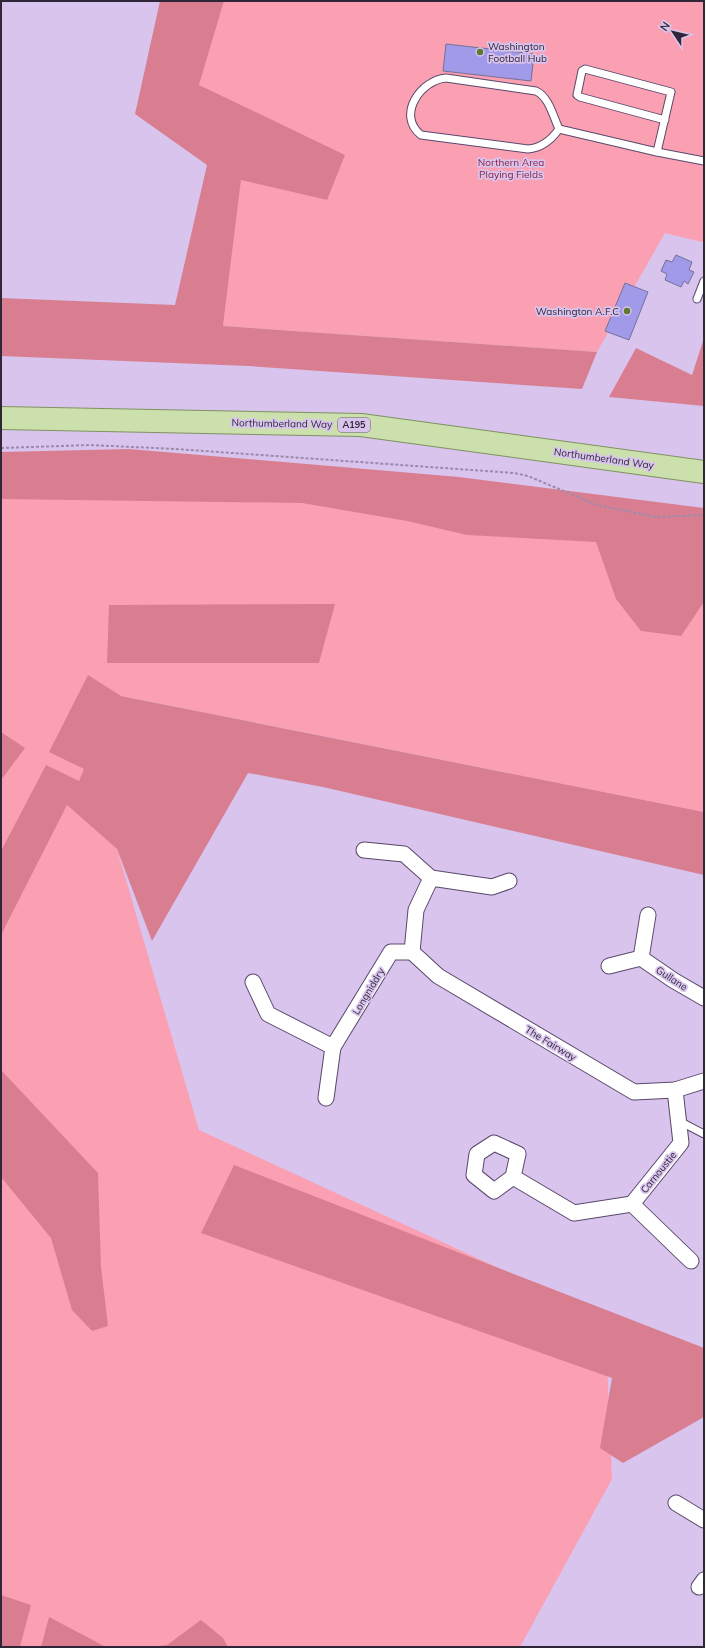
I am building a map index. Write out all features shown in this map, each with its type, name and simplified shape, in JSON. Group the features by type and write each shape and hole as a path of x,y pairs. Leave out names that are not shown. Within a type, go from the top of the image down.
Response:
{"main road":[{"name":"Northumberland Way","path":"1,418 361,425 704,472"}],"street":[{"path":"364,850 404,854 431,878 492,887 509,881"},
{"path":"412,952 416,910 431,878"},
{"path":"609,966 641,958 648,915"},
{"name":"Longniddry","path":"326,1098 333,1048 391,952 412,952"},
{"name":"The Fairway","path":"412,952 438,976 634,1092 675,1090 704,1081"},
{"name":"Gullane","path":"641,958 673,980 704,998"},
{"path":"253,982 262,1018 333,1048"},
{"name":"Carnoustie","path":"632,1204 681,1143 675,1090"},
{"path":"513,1177 574,1213 632,1204 691,1261"},
{"path":"676,1503 704,1520"}],"lane":[{"path":"657,152 665,120 671,92 585,69 582,71 577,94 580,97 665,120"},
{"path":"446,78 521,88 542,93 559,129 552,138 534,148 528,149 421,135 416,131 411,121 410,113 413,103 427,85 435,79 446,78"},
{"path":"559,129 657,152 704,161"},
{"path":"696,299 704,282"},
{"path":"678,1120 704,1134"}],"path":[{"path":"1,448 90,446 176,449 514,473 528,476 597,505 656,517 704,515"}],"green space":[{"name":"Northern Area Playing Fields","path":"224,1 704,1 704,240 702,242 665,233 597,352 223,326 241,179 327,200 199,85"},
{"path":"355,495 704,563 704,812 122,696 67,805 117,849 199,1130 605,1317 612,1479 520,1647 1,1647 1,498"}],"shaded area":[{"path":"160,1 224,1 199,85 345,155 327,200 241,180 223,326 597,352 582,389 248,366 1,356 1,298 175,305 207,165 135,114"},
{"path":"704,338 704,406 609,397 636,348 692,375"},
{"path":"129,449 459,477 704,508 704,602 681,636 641,631 616,599 596,542 467,535 407,521 302,503 1,499 1,452"},
{"path":"335,604 319,663 107,663 109,605"},
{"path":"88,675 121,696 704,812 704,875 323,787 248,773 152,941 117,849 67,805 1,935 1,851 46,765 79,781 84,769 49,752"},
{"path":"1,732 25,748 1,780"},
{"path":"1,1070 98,1173 101,1267 108,1326 92,1331 72,1310 51,1238 1,1177"},
{"path":"234,1165 704,1348 704,1417 623,1463 600,1448 612,1378 201,1233"},
{"path":"1,1595 31,1605 20,1647 1,1647"},
{"path":"49,1617 106,1647 41,1647"},
{"path":"201,1620 223,1638 228,1647 151,1647 167,1645"}],"building":[{"name":"Washington Football Hub","path":"446,44 534,54 531,81 443,71"},
{"path":"676,255 692,262 689,270 694,272 688,284 684,281 681,287 665,280 667,274 661,271 666,260 672,262"},
{"name":"Washington A.F.C","path":"625,283 648,292 629,340 605,331"}],"place":[{"name":"Washington Football Hub","path":"480,52"},
{"name":"Washington A.F.C","path":"627,311"}]}
